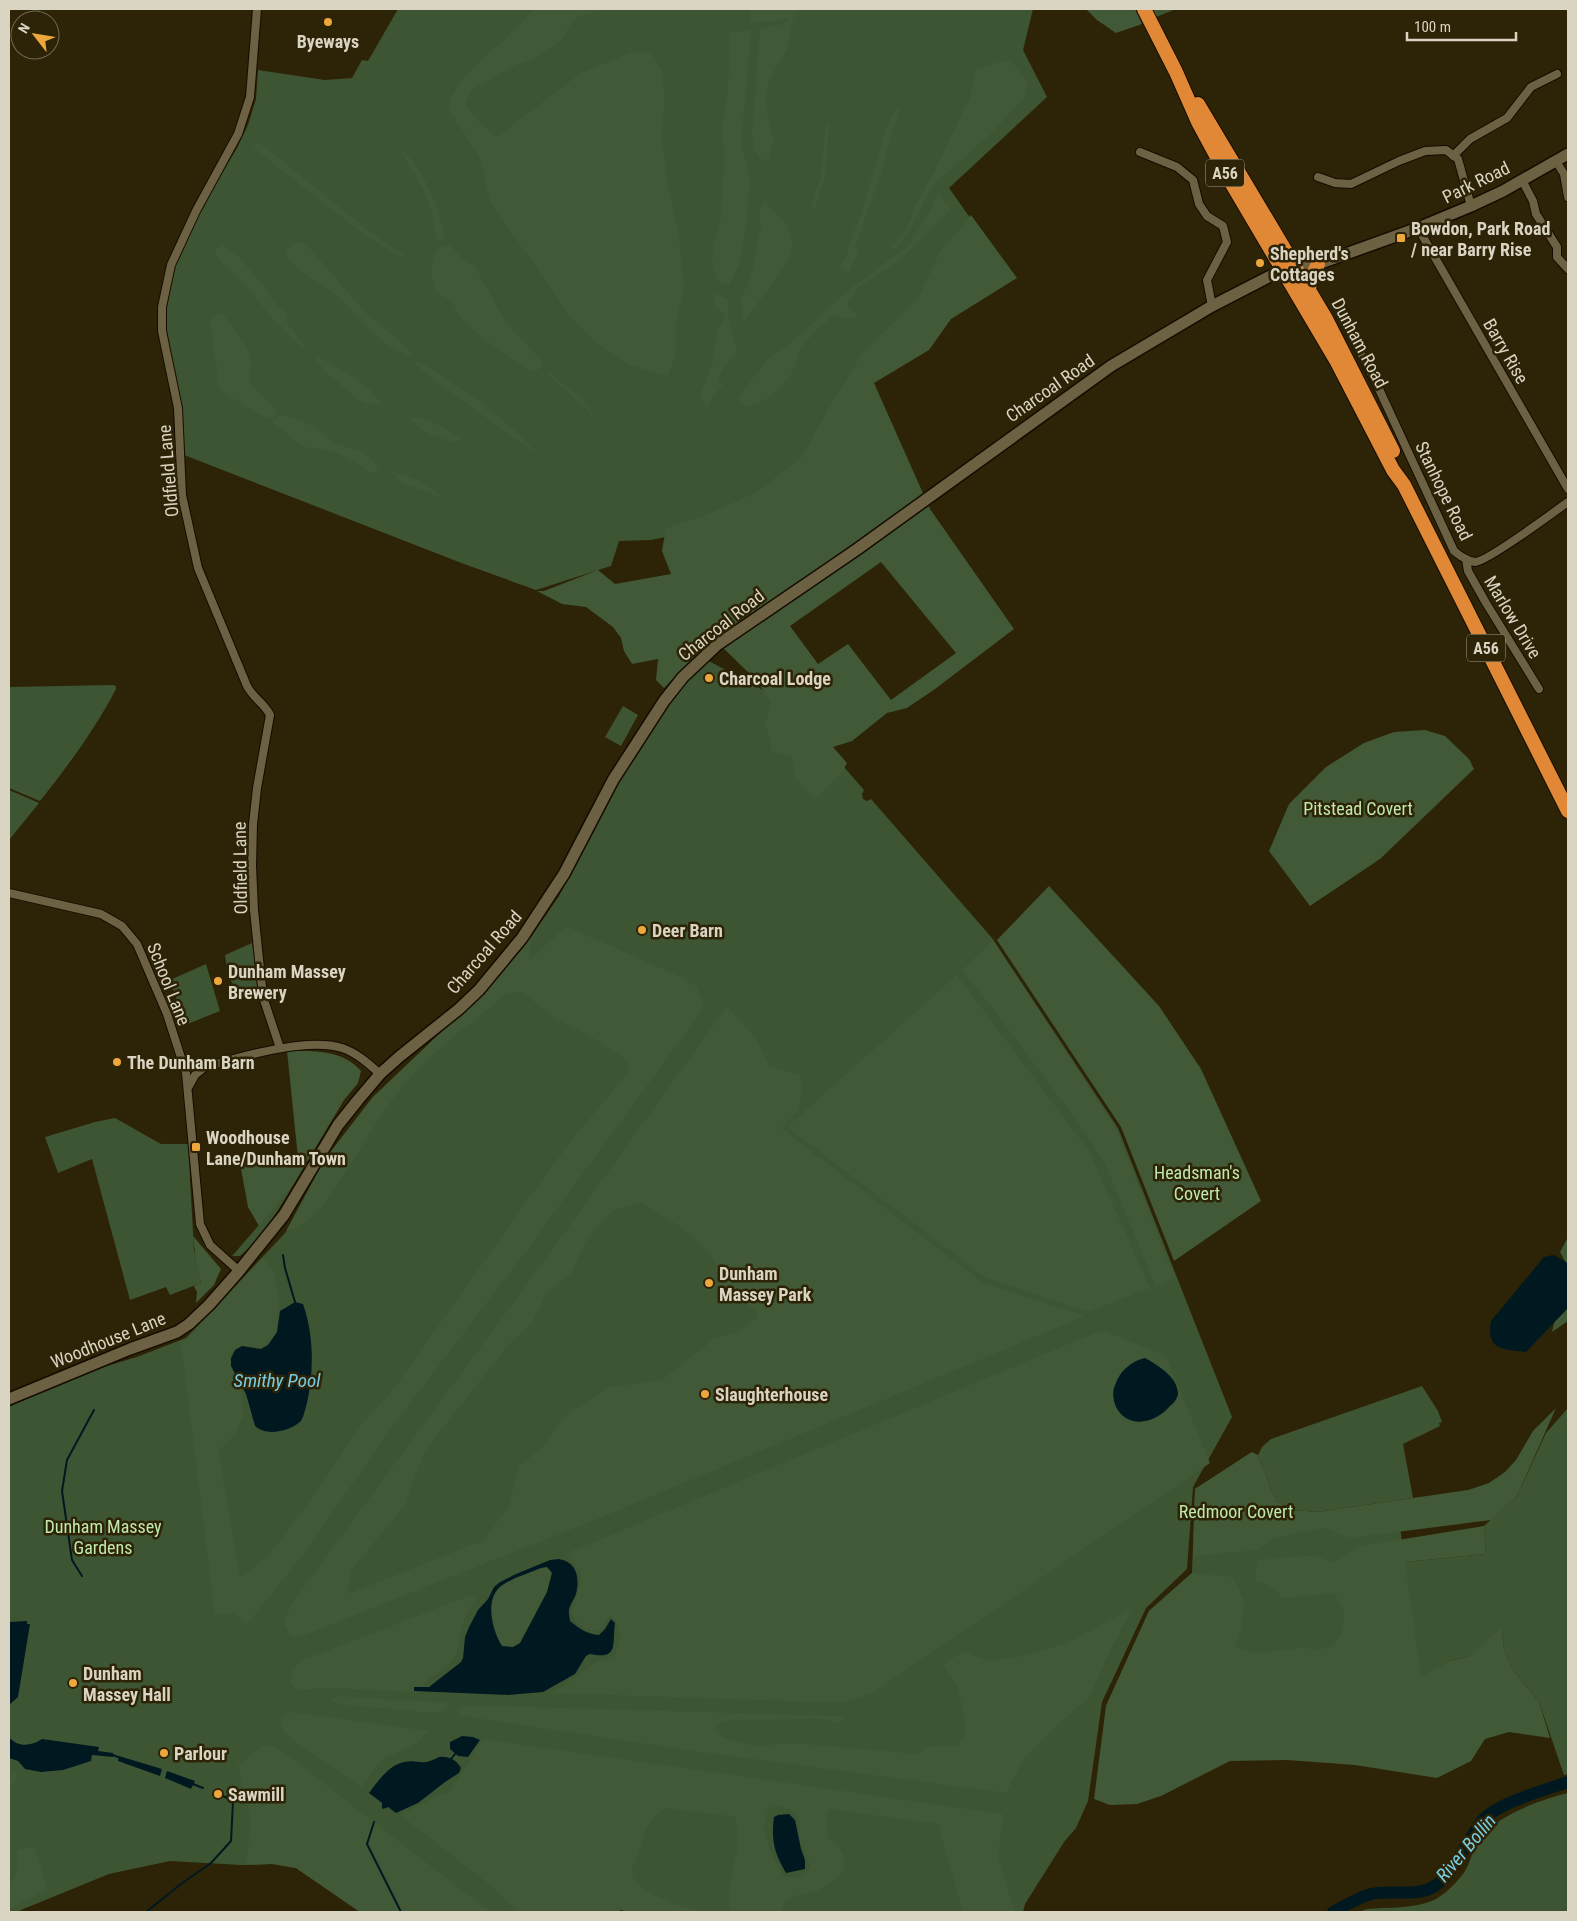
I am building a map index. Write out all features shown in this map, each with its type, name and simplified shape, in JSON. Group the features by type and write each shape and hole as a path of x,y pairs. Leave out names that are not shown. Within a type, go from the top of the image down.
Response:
{"highway":[{"name":"Dunham Road","path":"1144,9 1176,72 1198,122 1226,174 1337,362 1393,470 1404,485 1568,811"},
{"name":"Dunham Road","path":"1176,72 1208,120 1325,317 1400,464 1404,485"},
{"path":"1276,236 1275,242 1284,262 1282,270"},
{"path":"1309,289 1311,279 1318,264"},
{"path":"1298,269 1295,274 1295,280 1306,298 1306,308"}],"main road":[{"name":"Park Road","path":"1282,270 1298,269 1318,264 1418,228 1471,206 1568,154"},
{"name":"Charcoal Road","path":"239,1271 284,1215 338,1125 380,1074 459,1009 479,990 522,938 564,874 628,755 664,701 691,668 717,645 856,550 1111,366 1212,306 1282,270"},
{"name":"Woodhouse Lane","path":"9,1399 130,1348 177,1332 209,1306 239,1271"}],"street":[{"name":"Oldfield Lane","path":"257,9 250,97 238,134 196,211 171,265 162,307 162,331 178,408 182,495 198,568 247,686 253,696 270,715 257,788 253,824 252,866 254,910 264,1000 280,1048"},
{"path":"1453,156 1470,139 1507,118 1531,87 1557,74"},
{"path":"1318,177 1335,183 1351,184 1398,161 1426,151 1446,150 1458,159 1471,206"},
{"path":"1140,152 1177,167 1193,180 1199,204 1207,216 1223,226 1227,242 1207,280 1212,306"},
{"path":"1556,161 1564,174 1568,197"},
{"path":"1522,180 1533,201 1536,214 1557,247 1557,257 1568,269"},
{"name":"Barry Rise","path":"1418,228 1568,489"},
{"name":"Stanhope Road","path":"1346,324 1383,397 1454,551 1475,562 1481,560 1502,548 1568,502"},
{"name":"Marlow Drive","path":"1466,558 1468,572 1539,689"},
{"name":"School Lane","path":"9,893 101,914 122,926 137,944 143,955 167,1014 182,1059 188,1086"},
{"path":"182,1059 193,1065 205,1067 280,1048 324,1045 342,1048 358,1056 380,1074"},
{"path":"205,1067 195,1075 188,1086 200,1224 210,1245 239,1271"}],"green space":[{"path":"398,9 1033,9 1023,50 1047,97 949,188 983,236 878,357 811,474 704,529 651,540 619,541 611,566 536,590 464,564 184,455 181,409 165,333 164,309 169,282 175,264 200,210 237,148 248,125 256,99 258,70 325,80 352,78 362,60 368,61"},
{"path":"534,9 601,9 574,19 561,40 540,56 512,67 471,90 465,104 478,121 496,137 581,73 634,51 652,53 662,71 665,103 661,136 667,179 679,237 684,288 676,320 677,349 668,376 629,365 598,344 568,315 547,282 490,203 481,160 449,109 455,89 462,80"},
{"path":"750,9 799,9 795,13 790,29 788,49 769,79 765,102 770,129 774,138 769,157 761,162 753,147 752,134 760,29 787,23 788,18 751,22"},
{"path":"1086,9 1135,9 1142,24 1116,33 1097,20"},
{"path":"1152,9 1176,9 1156,17"},
{"path":"751,30 741,144 750,177 747,219 740,264 729,285 718,282 712,266 713,246 721,217 724,157 722,130 728,90 730,33"},
{"path":"1011,61 1027,80 1026,95 992,133 932,186 907,235 895,249 891,246 904,233 914,208 933,174 970,97 976,69"},
{"path":"896,108 899,110 882,169 855,247 858,254 848,274 840,266 848,252 852,236 862,212 886,128"},
{"path":"829,122 825,177 814,210 812,210 813,198 821,177 826,123"},
{"path":"253,143 261,144 373,234 405,256 401,258 370,239 256,150"},
{"path":"404,150 420,172 431,192 439,214 445,240 436,242 433,217 429,205 420,184 401,152"},
{"path":"938,193 951,209 903,257 859,287 847,304 849,309 856,312 856,317 850,319 833,316 825,323 800,350 797,364 787,380 769,397 746,407 738,400 767,360 790,344 846,292 908,246 929,213"},
{"path":"765,201 788,226 793,244 788,261 744,323 741,300 753,269 761,226 759,210"},
{"path":"971,215 1017,278 951,319 929,350 874,383 930,509 1014,629 907,708 887,713 852,741 833,747 847,763 841,774 815,800 796,778 792,757 771,751 771,741 765,724 771,702 757,681 713,638 664,688 656,680 658,659 632,664 624,651 621,638 613,627 586,607 562,604 537,591 544,591 598,570 615,584 671,574 662,551 666,528 704,516 756,492 802,457 828,409 864,351 918,299 939,253","holes":["881,562 956,653 891,700 848,644 818,664 790,626"]},
{"path":"297,242 305,243 366,313 397,338 413,357 400,352 379,338 335,294 302,272 285,252"},
{"path":"222,244 240,258 262,284 270,297 286,314 288,324 306,347 303,349 269,315 254,295 221,262 214,250"},
{"path":"450,245 464,260 474,265 507,324 541,360 542,366 538,370 529,371 477,334 459,316 452,301 439,294 436,290 431,275 433,260 439,247"},
{"path":"715,293 728,299 728,314 737,353 722,372 718,380 723,385 712,398 708,407 702,400 701,392 712,366 717,332 725,318 715,306"},
{"path":"221,312 251,356 249,382 277,410 277,413 270,419 226,394 219,387 213,350 213,334 209,323 214,316"},
{"path":"319,357 362,383 376,396 381,405 368,404 356,398 320,367 314,358"},
{"path":"416,360 497,415 526,441 537,455 429,376 414,363"},
{"path":"549,372 582,399 604,428 581,403 547,375"},
{"path":"281,414 307,423 336,443 368,456 374,462 378,473 367,471 353,461 338,454 319,448 311,449 299,444 272,422"},
{"path":"409,417 430,421 462,438 456,442 436,437 419,428"},
{"path":"391,471 419,481 443,498 399,482"},
{"name":"Dunham Massey Park","path":"707,660 789,704 864,790 862,794 863,799 867,801 871,799 992,938 1118,1128 1232,1417 1193,1487 1187,1569 1146,1608 1102,1702 1088,1801 1076,1828 1064,1842 1025,1904 1023,1912 628,1912 622,1910 612,1912 360,1912 296,1868 273,1864 241,1865 170,1861 109,1874 16,1912 9,1912 9,1407 83,1373 137,1357 186,1338 286,1232 325,1159 373,1097 494,982 531,937 559,896 594,831 617,782 683,685"},
{"path":"116,686 116,689 90,733 40,801 9,788 9,687"},
{"path":"623,706 638,715 621,746 605,737"},
{"name":"Pitstead Covert","path":"1425,730 1445,736 1469,759 1474,769 1380,859 1310,906 1269,851 1289,804 1326,767 1364,743 1394,732"},
{"path":"9,790 39,803 9,840"},
{"name":"Headsman's Covert","path":"1049,886 1159,1006 1201,1069 1261,1201 1174,1261 1121,1127 997,940"},
{"path":"566,926 681,977 697,987 704,1003 695,1020 527,1250 395,1423 299,1560 247,1624 234,1613 215,1616 181,1342 188,1339 263,1257 272,1269 277,1285 278,1323 273,1338 267,1344 261,1348 242,1346 235,1349 230,1358 230,1367 241,1386 243,1417 234,1435 218,1451 240,1578 267,1557 312,1499 359,1427 392,1391 573,1138 629,1072 627,1060 593,1038 553,1017 522,992 507,994 423,1064 399,1091 383,1113 328,1199 310,1219 286,1231 325,1159 373,1097 494,982 531,937 529,961"},
{"path":"993,940 1116,1129 1176,1278 1156,1286 1104,1162 1085,1132 962,970"},
{"path":"252,943 258,984 258,997 253,1000 235,988 229,976 225,955"},
{"path":"206,964 220,1011 185,1025 170,980"},
{"path":"957,975 1089,1151 1150,1288 1088,1312 986,1278 787,1127"},
{"path":"727,1006 757,1040 769,1066 800,1075 802,1093 798,1111 781,1128 983,1283 1085,1316 602,1517 298,1638 289,1634 284,1625 290,1606 563,1235","holes":["640,1202 684,1229 715,1260 718,1289 758,1311 756,1319 740,1331 714,1339 662,1380 610,1387 567,1414 546,1443 519,1467 508,1507 484,1540 348,1594 351,1571 404,1506 424,1453 510,1343 532,1323 547,1292 571,1274 588,1237 614,1210"]},
{"path":"287,1051 336,1055 353,1064 361,1071 358,1083 344,1100 292,1187 259,1226 248,1207 240,1163 298,1158"},
{"path":"115,1118 161,1144 188,1144 194,1250 201,1283 170,1295 166,1287 130,1300 92,1159 58,1173 45,1137"},
{"path":"292,1187 255,1241 240,1256 232,1256"},
{"path":"193,1236 221,1269 214,1285 196,1303 197,1292 194,1286 201,1283"},
{"path":"1568,1237 1568,1267 1560,1252"},
{"path":"1568,1298 1568,1321 1552,1332 1557,1311"},
{"path":"1102,1330 1166,1356 1210,1463 871,1694 842,1703 552,1693 595,1662 614,1656 620,1640 618,1625 610,1614 603,1627 596,1631 585,1628 574,1618 572,1607 579,1590 581,1576 577,1567 565,1554"},
{"path":"1422,1386 1438,1411 1442,1422 1439,1423 1440,1426 1403,1444 1413,1498 1317,1512 1295,1510 1276,1501 1258,1455 1262,1447 1271,1439"},
{"name":"Redmoor Covert","path":"1556,1408 1517,1496 1491,1520 1350,1538 1326,1528 1273,1538 1259,1550 1193,1556 1195,1489 1252,1452 1258,1455 1276,1501 1295,1510 1317,1512 1468,1490 1489,1483 1505,1472 1516,1460 1533,1431"},
{"path":"1568,1408 1568,1774 1564,1775 1539,1702 1514,1671 1504,1650 1502,1630 1470,1656 1449,1661 1421,1678 1106,1706 1149,1611 1192,1573 1195,1489 1252,1452 1274,1523 1397,1506 1405,1562 1486,1554 1484,1526 1517,1496 1546,1433"},
{"path":"1484,1526 1486,1554 1405,1562 1421,1677 1449,1661 1470,1656 1499,1629 1502,1630 1504,1650 1514,1671 1539,1702 1550,1738 1509,1732 1485,1739 1471,1761 1437,1778 1355,1765 1287,1760 1230,1761 1161,1796 1137,1804 1110,1805 1094,1799 1106,1706 1149,1611 1192,1573 1233,1577 1244,1600 1241,1629 1234,1647 1251,1653 1301,1648 1322,1649 1334,1646 1341,1632 1344,1612 1338,1599 1333,1593 1283,1598 1269,1585 1255,1581 1257,1560 1315,1555 1333,1563 1361,1546"},
{"path":"547,1567 552,1572 547,1592 520,1643 513,1647 502,1646 495,1632 491,1606 496,1591 502,1585 521,1575"},
{"path":"471,1595 476,1599 467,1612 461,1629 457,1653 446,1668 428,1679 418,1692 330,1688 297,1690 290,1682 293,1668 303,1660"},
{"path":"1133,1608 1111,1649 1089,1697 1052,1730 1024,1759 1006,1793 686,1750 462,1716 457,1713 458,1708 463,1705 844,1716 844,1721 837,1723 817,1718 724,1721 713,1728 723,1737 753,1746 795,1743 918,1754 927,1747 959,1745 965,1735 965,1718 957,1686 943,1665 963,1651 988,1661 1018,1657 1067,1643"},
{"path":"337,1696 451,1703 445,1710 430,1713 338,1704 331,1700"},
{"path":"294,1712 428,1731 417,1743 383,1759 372,1771 362,1787 302,1747 285,1733 281,1722 285,1714"},
{"path":"483,1739 1003,1814 998,1858 1015,1912 963,1912 938,1824 828,1809 826,1822 829,1839 839,1847 845,1858 844,1868 837,1879 819,1890 798,1895 784,1901 783,1912 729,1912 730,1886 738,1845 736,1817 666,1808 648,1825 632,1874 635,1881 651,1893 673,1903 701,1912 628,1912 622,1910 612,1912 518,1912 494,1888 400,1815 433,1798 450,1792","holes":["782,1806 799,1819 799,1838 810,1865 806,1874 795,1878 783,1875 767,1841 765,1832 765,1823 771,1807"]},
{"path":"271,1745 281,1750 485,1908 495,1912 360,1912 296,1868 272,1864 246,1865 251,1821 238,1765 263,1746"},
{"path":"9,1769 18,1773 15,1782 9,1787"},
{"path":"1568,1793 1568,1912 1359,1912 1367,1909 1418,1905 1438,1898 1454,1885 1463,1874 1478,1841 1491,1827 1523,1808"},
{"path":"35,1846 47,1890 9,1909 9,1881 13,1881 18,1868 18,1850"}],"water":[{"path":"1553,1255 1568,1263 1568,1308 1526,1352 1503,1349 1494,1343 1491,1338 1491,1321 1544,1257"},
{"name":"Smithy Pool","path":"295,1302 303,1304 311,1341 312,1366 307,1403 302,1419 297,1425 273,1432 261,1430 255,1426 246,1394 231,1366 231,1358 235,1350 242,1346 261,1349 268,1345 277,1332 280,1311"},
{"path":"1145,1358 1170,1376 1177,1387 1178,1395 1177,1399 1164,1412 1157,1417 1142,1422 1128,1419 1121,1414 1116,1407 1113,1391 1123,1371 1131,1364"},
{"path":"559,1559 570,1563 576,1572 578,1582 576,1594 569,1608 570,1621 584,1631 599,1635 611,1619 615,1623 610,1653 586,1656 575,1674 543,1692 508,1695 414,1691 414,1687 429,1687 461,1662 465,1637 469,1627 494,1587 516,1574 550,1560","holes":["547,1567 552,1573 547,1592 520,1643 513,1647 502,1646 495,1631 491,1614 493,1596 497,1589 513,1579 541,1568"]},
{"path":"27,1621 27,1624 30,1624 18,1697 9,1705 9,1622"},
{"path":"462,1736 480,1740 468,1757 458,1756 450,1749 450,1742"},
{"path":"9,1737 16,1743 25,1745 42,1739 99,1747 98,1751 113,1753 113,1757 92,1755 91,1761 63,1770 41,1772 25,1769 18,1761 9,1758"},
{"path":"119,1756 162,1769 160,1776 118,1761"},
{"path":"439,1757 454,1760 461,1768 459,1773 418,1803 396,1813 388,1807 383,1809 382,1803 369,1793 393,1766 410,1761 428,1762"},
{"path":"167,1771 195,1781 191,1789 165,1778"},
{"path":"789,1814 795,1820 805,1860 805,1869 786,1873 774,1846 773,1825 774,1817"}],"waterway":[{"path":"283,1255 295,1302"},
{"path":"82,1576 72,1560 62,1491 67,1460 94,1410"},
{"path":"451,1759 455,1754"},
{"path":"113,1755 120,1758"},
{"name":"River Bollin","path":"1333,1912 1371,1894 1420,1892 1435,1886 1449,1873 1476,1829 1489,1814 1522,1798 1568,1782"},
{"path":"193,1784 203,1788"},
{"path":"146,1912 211,1863 231,1841 233,1801 223,1796"},
{"path":"374,1822 367,1844 401,1912"}],"place":[{"name":"Byeways","path":"328,22"},
{"name":"Bowdon, Park Road / near Barry Rise","path":"1401,238"},
{"name":"Shepherd's Cottages","path":"1260,263"},
{"name":"Charcoal Lodge","path":"709,678"},
{"name":"Deer Barn","path":"642,930"},
{"name":"Dunham Massey Brewery","path":"218,981"},
{"name":"The Dunham Barn","path":"117,1062"},
{"name":"Woodhouse Lane/Dunham Town","path":"196,1147"},
{"name":"Dunham Massey Park","path":"709,1283"},
{"name":"Slaughterhouse","path":"705,1394"},
{"name":"Dunham Massey Hall","path":"73,1683"},
{"name":"Parlour","path":"164,1753"},
{"name":"Sawmill","path":"218,1794"}],"park label":[{"name":"Dunham Massey Gardens","path":"103,1536"}]}
